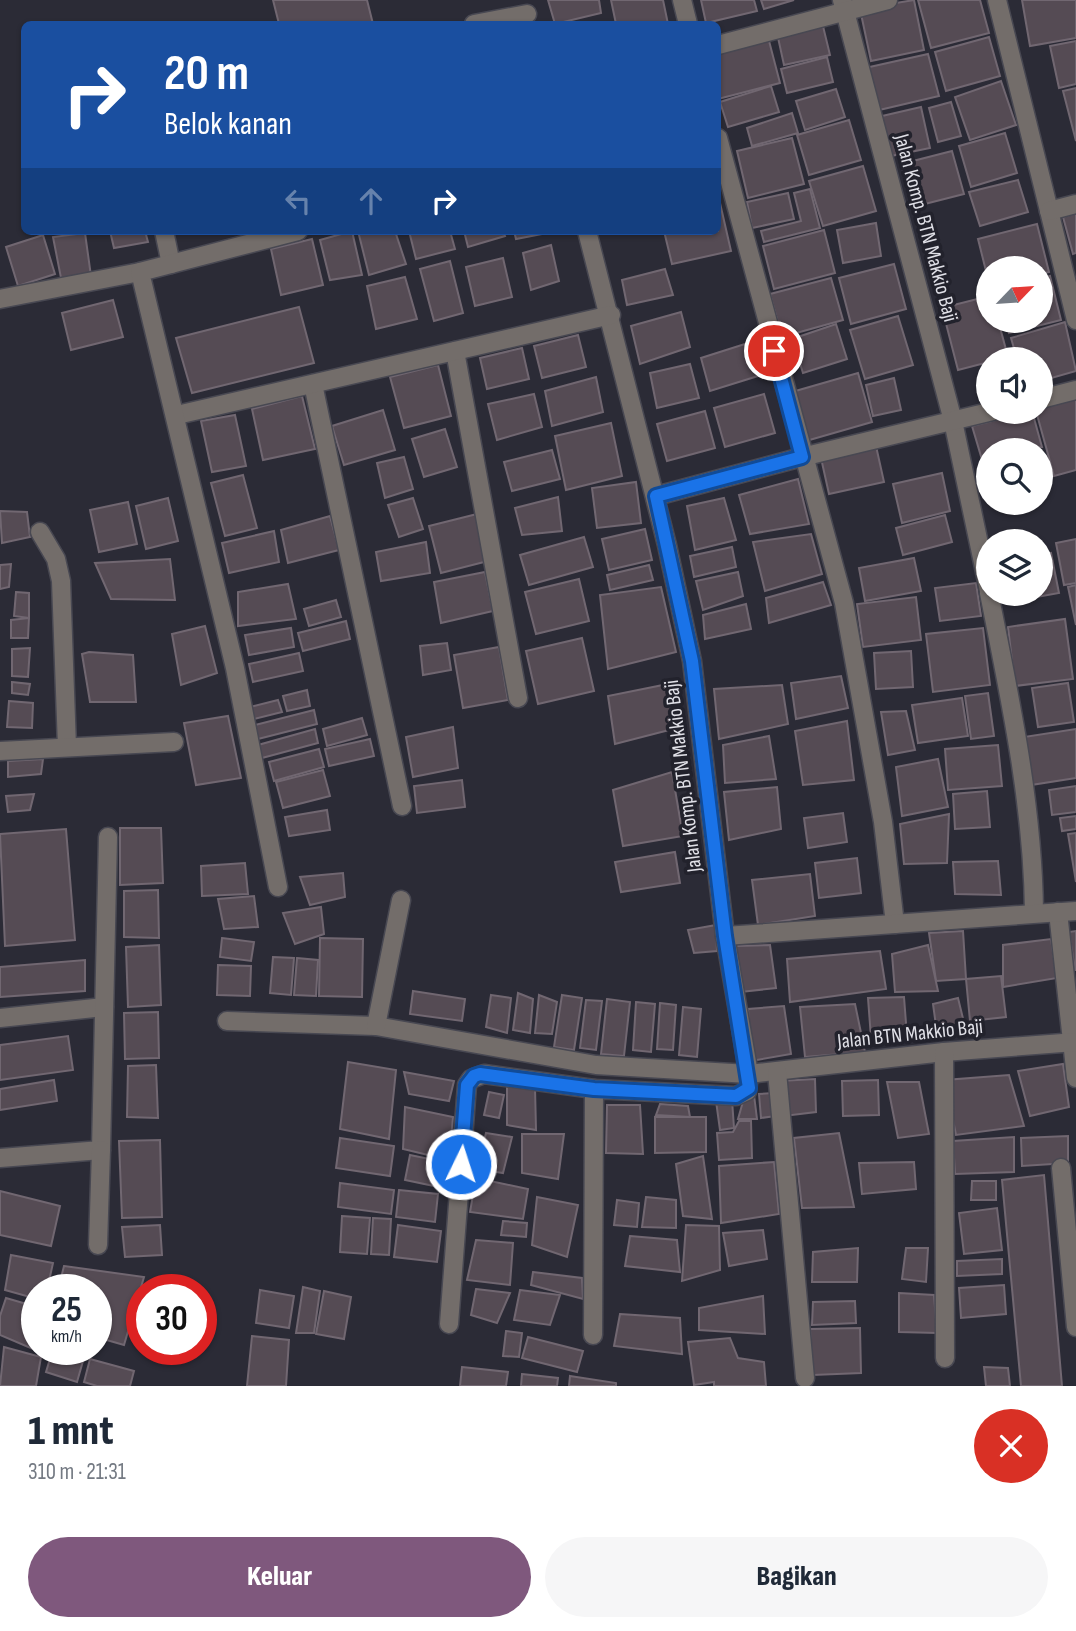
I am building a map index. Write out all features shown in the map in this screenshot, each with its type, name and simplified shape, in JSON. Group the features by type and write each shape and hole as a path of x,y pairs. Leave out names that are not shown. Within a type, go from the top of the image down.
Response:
{"street":[{"path":"682,0 687,21"},
{"path":"721,44 844,5 888,0"},
{"path":"997,0 1076,320"},
{"name":"Jalan Komp. BTN Makkio Baji","path":"844,5 953,421 976,530"},
{"path":"488,21 527,13"},
{"path":"721,149 802,457 844,603 883,822 895,924"},
{"path":"1049,211 1076,204"},
{"path":"165,235 171,264"},
{"path":"0,299 140,272 283,235"},
{"name":"Jalan Komp. BTN Makkio Baji","path":"588,235 656,496 692,661 725,936 749,1074"},
{"path":"140,272 177,415 235,668 278,887"},
{"path":"177,415 611,315"},
{"path":"455,351 518,698"},
{"path":"313,384 402,806"},
{"path":"1053,396 1076,390"},
{"path":"656,496 976,415"},
{"path":"40,531 56,559 61,580 67,747"},
{"name":"Jalan Komp. BTN Makkio Baji","path":"992,606 1019,760 1034,912"},
{"path":"0,751 174,742"},
{"path":"98,1245 108,837"},
{"path":"376,1026 401,900"},
{"path":"725,936 1067,911 1076,1078"},
{"path":"0,1018 104,1007"},
{"name":"Jalan BTN Makkio Baji","path":"227,1021 376,1026 596,1065 749,1074 944,1052 1074,1042"},
{"path":"944,1052 946,1358"},
{"path":"777,1072 805,1378"},
{"path":"449,1324 467,1085 471,1079 484,1074 594,1089 736,1096 747,1091 749,1074"},
{"path":"593,1335 594,1089"},
{"path":"0,1158 102,1150"},
{"path":"1062,1168 1076,1327"}],"building":[{"path":"273,0 367,0 372,21 278,21"},
{"path":"548,0 599,0 601,13 568,21 554,21"},
{"path":"611,0 663,0 667,21 615,21"},
{"path":"701,0 754,0 757,11 706,21"},
{"path":"761,0 794,0 764,9"},
{"path":"914,0 924,50 871,61 860,9"},
{"path":"918,0 980,0 989,33 931,48"},
{"path":"1022,0 1076,0 1076,38 1030,46"},
{"path":"822,22 830,55 784,65 777,33"},
{"path":"768,37 780,83 721,98 721,49"},
{"path":"989,37 1000,76 946,91 935,52"},
{"path":"1076,41 1076,84 1059,88 1050,46"},
{"path":"928,54 939,96 875,111 865,68"},
{"path":"827,57 833,82 787,93 781,69"},
{"path":"1001,81 1016,125 970,140 955,97"},
{"path":"771,86 779,112 728,127 721,102"},
{"path":"1076,88 1076,141 1063,91"},
{"path":"836,89 845,117 805,130 796,101"},
{"path":"951,102 961,136 938,142 929,108"},
{"path":"921,107 930,148 891,156 882,116"},
{"path":"792,113 798,133 752,146 747,128"},
{"path":"849,120 861,160 809,175 797,135"},
{"path":"1005,133 1017,173 971,187 959,146"},
{"path":"792,138 804,184 748,198 737,151"},
{"path":"952,151 964,194 913,207 901,164"},
{"path":"863,166 876,211 823,226 809,181"},
{"path":"1018,180 1028,212 980,226 969,192"},
{"path":"810,189 820,228 764,242 761,231 801,221 794,193"},
{"path":"788,193 794,219 752,228 747,202"},
{"path":"721,207 731,251 672,264 665,235 721,235"},
{"path":"1076,213 1076,253 1073,254 1063,217"},
{"path":"876,223 881,256 843,263 837,230"},
{"path":"1037,224 1045,256 982,256 978,239"},
{"path":"824,230 835,273 774,289 763,246"},
{"path":"43,235 55,274 18,286 6,247"},
{"path":"85,235 91,276 61,278 53,237"},
{"path":"111,235 146,235 148,242 114,248"},
{"path":"338,235 353,235 362,275 330,280 320,240"},
{"path":"359,235 396,235 406,264 369,275"},
{"path":"410,235 451,235 455,249 416,259"},
{"path":"465,235 505,236 468,247"},
{"path":"515,235 537,235 516,239"},
{"path":"312,239 323,285 281,295 271,249"},
{"path":"551,245 559,281 531,290 523,253"},
{"path":"503,258 512,297 475,306 466,267"},
{"path":"450,261 463,313 434,321 420,269"},
{"path":"894,264 906,309 851,324 839,278"},
{"path":"665,269 673,295 627,305 622,280"},
{"path":"405,277 417,319 376,329 367,286"},
{"path":"831,278 843,320 782,337 770,294"},
{"path":"1054,292 1061,320 1054,322"},
{"path":"976,299 976,333 1002,333 1005,347 976,347 976,365 958,370 942,308"},
{"path":"113,300 123,337 71,350 62,313"},
{"path":"299,307 314,363 192,393 176,338"},
{"path":"681,312 690,347 640,364 631,326"},
{"path":"898,316 913,365 865,379 850,330"},
{"path":"1065,322 1076,371 1053,378 1053,347 1014,347 1011,338 1028,333 1053,333 1054,325"},
{"path":"836,324 847,359 803,373 792,339"},
{"path":"578,335 586,367 542,378 534,346"},
{"path":"748,343 758,376 710,391 701,358"},
{"path":"522,348 529,379 487,389 480,358"},
{"path":"690,364 699,398 657,408 650,373"},
{"path":"438,365 451,416 404,428 390,377"},
{"path":"858,373 872,422 806,441 792,392"},
{"path":"596,377 603,412 552,426 545,391"},
{"path":"894,378 901,410 873,416 866,385"},
{"path":"534,394 542,427 497,440 488,404"},
{"path":"764,394 775,433 725,447 714,408"},
{"path":"1076,394 1076,470 1054,476 1053,438 1043,438 1040,424 1053,424 1053,401"},
{"path":"302,396 315,449 263,460 252,409"},
{"path":"383,410 395,450 344,465 332,426"},
{"path":"705,411 715,448 667,461 657,424"},
{"path":"235,415 246,466 212,472 201,421"},
{"path":"611,423 622,476 566,490 555,436"},
{"path":"1036,424 1040,438 976,439 972,426"},
{"path":"445,429 457,467 424,477 412,439"},
{"path":"876,446 884,482 829,494 821,458"},
{"path":"552,450 560,479 512,491 504,462"},
{"path":"404,457 413,489 385,498 377,463"},
{"path":"942,473 950,511 902,523 893,484"},
{"path":"243,475 257,528 225,536 211,483"},
{"path":"798,479 809,524 750,534 739,495"},
{"path":"636,482 641,523 597,528 592,488"},
{"path":"558,497 562,531 522,535 515,508"},
{"path":"168,498 178,541 146,549 136,506"},
{"path":"413,498 423,529 399,537 388,505"},
{"path":"724,498 736,540 695,550 687,506"},
{"path":"128,502 137,544 99,552 90,510"},
{"path":"0,511 27,512 30,537 2,543"},
{"path":"477,514 488,561 441,573 429,526"},
{"path":"945,515 952,542 903,555 896,528"},
{"path":"330,516 339,550 288,563 281,530"},
{"path":"645,529 652,560 609,570 602,539"},
{"path":"274,531 279,562 229,573 222,543"},
{"path":"811,534 822,574 765,591 753,542"},
{"path":"584,537 593,567 529,585 520,555"},
{"path":"1076,539 1076,583 1064,585 1056,543"},
{"path":"426,542 430,573 381,581 376,552"},
{"path":"732,547 736,567 694,577 690,556"},
{"path":"914,558 921,591 865,601 859,568"},
{"path":"170,559 175,600 111,599 95,563"},
{"path":"1053,563 1059,593 1053,594"},
{"path":"11,564 9,587 0,589 0,565"},
{"path":"649,565 653,580 610,590 607,575"},
{"path":"485,572 493,611 441,623 434,582"},
{"path":"738,572 743,596 703,610 696,581"},
{"path":"579,579 589,621 536,634 525,592"},
{"path":"823,582 831,605 769,623 766,598"},
{"path":"976,583 976,606 979,606 981,616 940,621 935,588"},
{"path":"288,584 296,619 238,626 238,592"},
{"path":"1076,585 1076,625 1068,587"},
{"path":"661,587 676,652 608,669 600,595"},
{"path":"16,592 29,593 29,618 14,616"},
{"path":"916,597 921,640 863,647 857,604"},
{"path":"336,600 341,617 309,626 304,609"},
{"path":"746,604 751,629 705,639 703,615"},
{"path":"29,618 28,638 11,638 11,620"},
{"path":"1065,619 1073,679 1015,686 1008,627"},
{"path":"346,621 350,639 303,651 298,633"},
{"path":"205,626 217,673 181,685 172,634"},
{"path":"291,628 294,647 249,655 245,635"},
{"path":"983,628 990,685 933,692 926,634"},
{"path":"582,638 594,691 538,704 526,651"},
{"path":"447,643 451,670 423,675 420,646"},
{"path":"499,647 508,700 463,708 454,655"},
{"path":"30,648 28,677 12,676 12,649"},
{"path":"911,651 913,687 876,689 874,653"},
{"path":"89,652 133,655 136,702 90,702 82,654"},
{"path":"299,653 303,671 253,682 249,664"},
{"path":"841,676 848,708 796,719 791,683"},
{"path":"12,682 30,684 28,695 12,693"},
{"path":"1068,683 1074,722 1038,727 1032,688"},
{"path":"668,684 677,728 615,744 608,696"},
{"path":"782,685 788,724 719,739 714,689"},
{"path":"307,690 310,706 287,711 283,696"},
{"path":"988,693 994,736 971,739 965,696"},
{"path":"962,698 968,736 918,743 912,705"},
{"path":"278,700 282,712 254,719 250,707"},
{"path":"9,701 33,703 32,728 7,727"},
{"path":"314,710 317,724 258,739 255,725"},
{"path":"906,711 915,750 888,755 881,712"},
{"path":"228,716 241,778 196,785 184,723"},
{"path":"362,718 367,735 327,746 323,729"},
{"path":"847,721 854,780 803,785 795,731"},
{"path":"453,727 458,768 413,777 406,737"},
{"path":"315,729 318,743 262,758 258,745"},
{"path":"1076,729 1076,778 1031,785 1024,737"},
{"path":"769,736 776,779 725,783 723,745"},
{"path":"370,739 374,756 329,766 325,749"},
{"path":"998,745 1002,786 948,790 945,749"},
{"path":"319,749 324,767 274,781 269,762"},
{"path":"43,759 41,774 8,777 8,761"},
{"path":"938,759 948,807 902,816 896,767"},
{"path":"323,770 330,796 283,808 276,782"},
{"path":"672,772 683,836 623,846 613,790"},
{"path":"462,780 465,807 417,813 414,786"},
{"path":"1076,786 1076,812 1052,815 1049,790"},
{"path":"777,787 781,829 729,840 724,792"},
{"path":"987,791 990,827 955,829 953,794"},
{"path":"34,794 30,810 8,812 6,796"},
{"path":"327,810 330,830 289,836 285,817"},
{"path":"843,813 847,842 808,848 804,818"},
{"path":"949,814 947,863 904,864 900,824"},
{"path":"1076,816 1076,829 1062,831 1060,818"},
{"path":"120,828 161,828 163,883 120,885"},
{"path":"66,829 75,940 5,946 0,834"},
{"path":"1076,833 1076,882 1068,834"},
{"path":"675,852 680,883 621,892 615,862"},
{"path":"857,858 861,893 819,898 815,863"},
{"path":"998,861 1001,895 955,894 953,862"},
{"path":"245,863 248,894 202,896 201,866"},
{"path":"343,873 345,897 310,905 300,877"},
{"path":"810,874 815,916 758,925 752,880"},
{"path":"158,890 159,938 124,937 124,891"},
{"path":"254,896 258,927 224,929 218,899"},
{"path":"321,907 324,934 295,944 283,913"},
{"path":"716,925 717,951 694,953 688,930"},
{"path":"963,931 966,979 936,981 929,933"},
{"path":"1076,931 1076,970 1075,970 1069,932"},
{"path":"222,938 254,942 251,961 220,957"},
{"path":"320,938 363,939 362,997 319,996"},
{"path":"1051,939 1057,978 1003,987 1003,945"},
{"path":"159,945 161,1005 128,1007 126,947"},
{"path":"770,945 776,988 741,992 735,946"},
{"path":"928,945 938,991 895,992 892,954"},
{"path":"880,951 886,989 790,1002 787,959"},
{"path":"273,957 294,958 291,995 270,993"},
{"path":"297,958 318,960 316,996 294,995"},
{"path":"85,960 85,991 0,997 0,967"},
{"path":"218,965 251,966 250,996 217,995"},
{"path":"1001,976 1006,1017 970,1021 966,979"},
{"path":"413,991 465,999 462,1021 410,1014"},
{"path":"518,993 533,999 530,1033 513,1030"},
{"path":"491,995 511,998 507,1033 486,1027"},
{"path":"539,995 557,1002 552,1034 535,1033"},
{"path":"562,995 582,998 574,1050 554,1047"},
{"path":"904,997 907,1036 871,1038 868,998"},
{"path":"958,998 967,1035 937,1033 933,1004"},
{"path":"607,999 630,1002 624,1056 601,1054"},
{"path":"586,1000 602,1001 596,1050 580,1048"},
{"path":"636,1002 655,1004 651,1052 633,1050"},
{"path":"660,1003 676,1005 673,1050 657,1049"},
{"path":"855,1004 865,1052 805,1057 800,1007"},
{"path":"784,1006 791,1054 751,1061 748,1009"},
{"path":"683,1007 701,1009 697,1057 679,1055"},
{"path":"158,1012 159,1058 125,1059 124,1013"},
{"path":"68,1036 73,1070 0,1080 0,1045"},
{"path":"348,1062 396,1070 389,1139 340,1129"},
{"path":"1063,1064 1069,1107 1030,1116 1018,1071"},
{"path":"156,1065 158,1118 127,1117 128,1066"},
{"path":"404,1072 454,1081 449,1101 409,1094"},
{"path":"1009,1075 1024,1126 956,1135 945,1080"},
{"path":"815,1079 816,1112 784,1116 780,1081"},
{"path":"54,1080 57,1101 0,1110 0,1089"},
{"path":"878,1080 879,1115 843,1116 842,1081"},
{"path":"887,1082 919,1082 929,1134 898,1138"},
{"path":"507,1083 535,1087 536,1130 507,1125"},
{"path":"489,1092 504,1095 499,1118 484,1115"},
{"path":"773,1093 776,1116 761,1118 759,1094"},
{"path":"754,1095 757,1119 738,1119 744,1098"},
{"path":"732,1100 734,1128 720,1130 716,1101"},
{"path":"660,1104 688,1106 690,1117 656,1115"},
{"path":"607,1105 640,1105 643,1154 606,1153"},
{"path":"405,1107 453,1117 449,1160 403,1149"},
{"path":"655,1117 706,1117 706,1152 655,1153"},
{"path":"739,1121 751,1121 752,1158 719,1160 717,1133 733,1132"},
{"path":"486,1133 512,1137 503,1173 477,1169"},
{"path":"839,1133 854,1207 802,1208 794,1138"},
{"path":"522,1134 564,1134 558,1179 522,1173"},
{"path":"1068,1136 1068,1163 1022,1166 1021,1138"},
{"path":"1014,1137 1014,1172 955,1174 953,1141"},
{"path":"340,1138 394,1146 390,1176 336,1168"},
{"path":"160,1140 162,1217 122,1218 119,1141"},
{"path":"410,1155 439,1161 434,1186 405,1180"},
{"path":"703,1156 712,1219 683,1216 676,1164"},
{"path":"774,1162 779,1214 721,1223 719,1166"},
{"path":"914,1162 916,1189 862,1194 859,1163"},
{"path":"1044,1175 1062,1386 1021,1386 1002,1180"},
{"path":"476,1178 528,1189 523,1219 470,1212"},
{"path":"972,1181 996,1181 996,1200 971,1200"},
{"path":"340,1183 394,1190 391,1214 338,1207"},
{"path":"399,1190 438,1194 435,1222 396,1217"},
{"path":"0,1191 60,1206 51,1246 0,1235"},
{"path":"537,1197 578,1205 567,1257 532,1245"},
{"path":"646,1197 676,1200 676,1228 642,1227"},
{"path":"617,1200 639,1203 637,1227 614,1225"},
{"path":"997,1208 1002,1250 964,1254 959,1213"},
{"path":"342,1216 370,1218 367,1254 340,1252"},
{"path":"373,1218 391,1219 389,1255 371,1254"},
{"path":"503,1221 527,1223 526,1237 501,1235"},
{"path":"160,1225 162,1255 125,1257 122,1227"},
{"path":"398,1225 441,1231 437,1262 394,1257"},
{"path":"686,1225 719,1226 720,1270 682,1281"},
{"path":"763,1230 767,1259 729,1266 723,1233"},
{"path":"630,1236 677,1240 680,1272 625,1266"},
{"path":"476,1240 513,1243 510,1285 467,1280"},
{"path":"858,1248 857,1282 812,1282 813,1252"},
{"path":"906,1248 928,1248 926,1282 902,1279"},
{"path":"11,1255 53,1263 51,1274 21,1274 21,1294 5,1290"},
{"path":"1002,1259 1002,1274 957,1276 957,1261"},
{"path":"64,1266 126,1275 124,1345 112,1342 112,1274 62,1274"},
{"path":"533,1272 582,1278 583,1299 531,1285"},
{"path":"1004,1285 1006,1314 961,1318 959,1288"},
{"path":"303,1287 320,1291 314,1333 296,1333"},
{"path":"476,1289 510,1293 497,1323 471,1315"},
{"path":"260,1290 294,1296 289,1328 256,1323"},
{"path":"520,1290 560,1295 550,1325 514,1320"},
{"path":"324,1291 351,1297 344,1339 316,1334"},
{"path":"899,1293 934,1295 937,1333 899,1332"},
{"path":"763,1296 765,1334 699,1330 699,1308"},
{"path":"6,1298 21,1302 21,1344 0,1335 0,1316"},
{"path":"855,1301 856,1323 812,1325 813,1302"},
{"path":"620,1314 680,1318 682,1354 614,1346"},
{"path":"860,1328 861,1373 813,1375 810,1329"},
{"path":"506,1331 522,1333 519,1357 503,1356"},
{"path":"252,1336 289,1340 286,1386 247,1386"},
{"path":"528,1337 583,1351 577,1372 522,1358"},
{"path":"730,1338 738,1358 764,1362 766,1386 714,1386 714,1382 694,1385 688,1342"},
{"path":"4,1347 21,1352 21,1365 40,1365 36,1386 0,1386"},
{"path":"48,1365 82,1365 77,1382 46,1372"},
{"path":"88,1365 112,1365 134,1371 130,1386 97,1386 84,1382"},
{"path":"462,1367 508,1372 506,1386 460,1386"},
{"path":"984,1367 1008,1368 1010,1386 986,1386"},
{"path":"522,1374 558,1378 557,1386 521,1386"},
{"path":"570,1376 616,1383 616,1386 569,1386"}],"route":[{"path":"461,1164 467,1085 474,1076 480,1074 621,1091 736,1096 749,1088 749,1074 725,936 692,661 656,496 802,457 774,351"}]}
